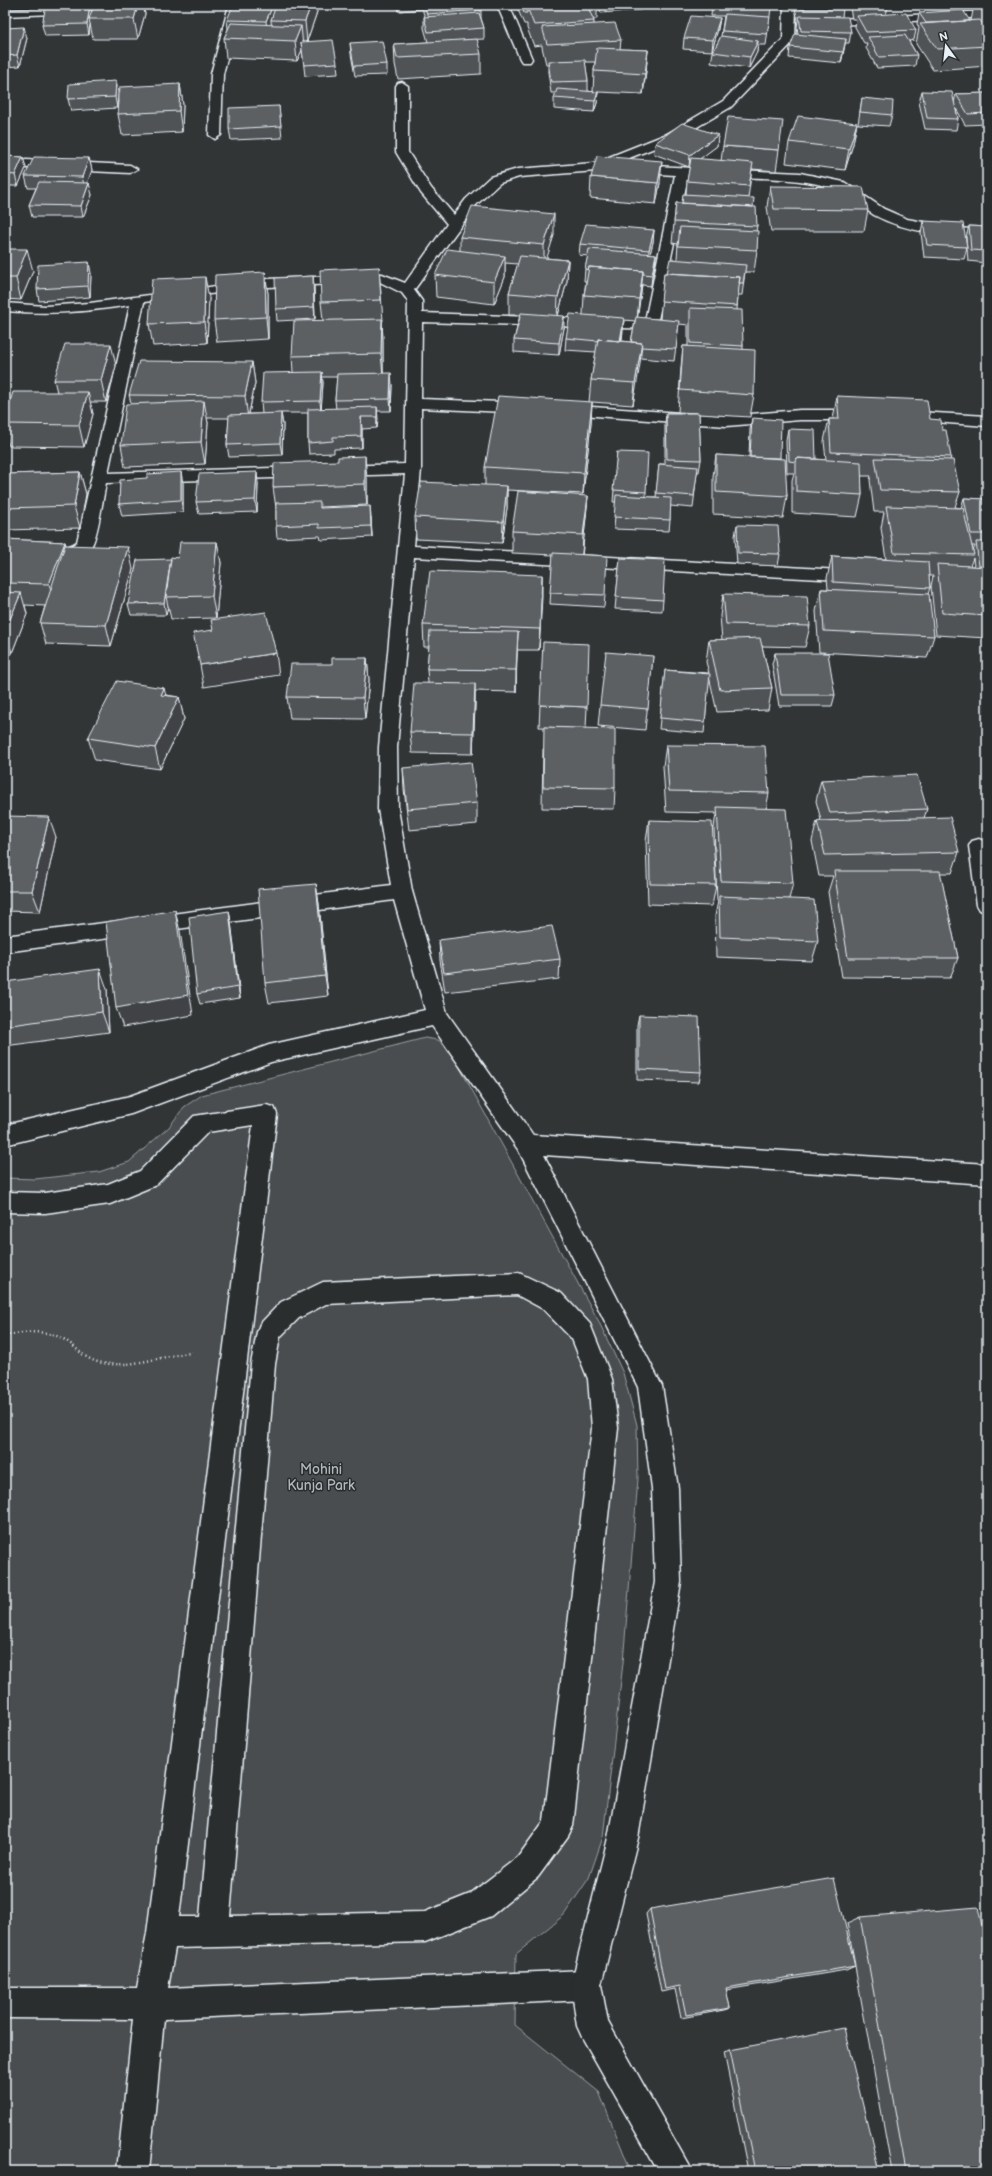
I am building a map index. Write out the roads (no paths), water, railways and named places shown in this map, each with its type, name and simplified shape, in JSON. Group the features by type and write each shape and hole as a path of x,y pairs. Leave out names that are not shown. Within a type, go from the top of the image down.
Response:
{"street":[{"path":"503,5 526,59"},
{"path":"596,167 671,137 727,104 789,40 790,5"},
{"path":"215,135 217,74 234,8 248,9"},
{"path":"5,13 85,11"},
{"path":"789,25 987,14"},
{"path":"402,86 402,152 426,190 454,224"},
{"path":"5,163 130,169"},
{"path":"407,290 471,202 495,180 518,172 596,167 800,177 839,185 879,212 903,222 956,232 987,234"},
{"path":"414,317 651,326 682,171"},
{"path":"5,307 45,310 83,307 138,298 268,283 382,278 407,290 415,301 412,469 388,747 388,809 402,891 437,1016 527,1144 650,1386 665,1488 668,1582 624,1838 586,1985 593,2026 676,2171"},
{"path":"5,550 58,554 76,552 85,544 138,298"},
{"path":"413,403 544,409 726,421 800,415 881,415 987,421"},
{"path":"98,478 412,469"},
{"path":"405,551 876,577 987,586"},
{"path":"979,846 987,906"},
{"path":"5,944 402,891"},
{"path":"5,1135 131,1105 269,1054 437,1016"},
{"path":"5,1202 45,1203 110,1194 148,1178 202,1123 266,1114 162,1933 150,2004 133,2171"},
{"path":"527,1144 987,1174"},
{"path":"162,1933 425,1927 480,1905 528,1867 558,1826 605,1428 600,1380 581,1332 552,1301 519,1284 323,1293 290,1310 269,1332 263,1364 214,1931"},
{"path":"5,2003 150,2004 586,1985"}],"park label":[{"name":"Mohini Kunja Park","path":"321,1478"}]}
